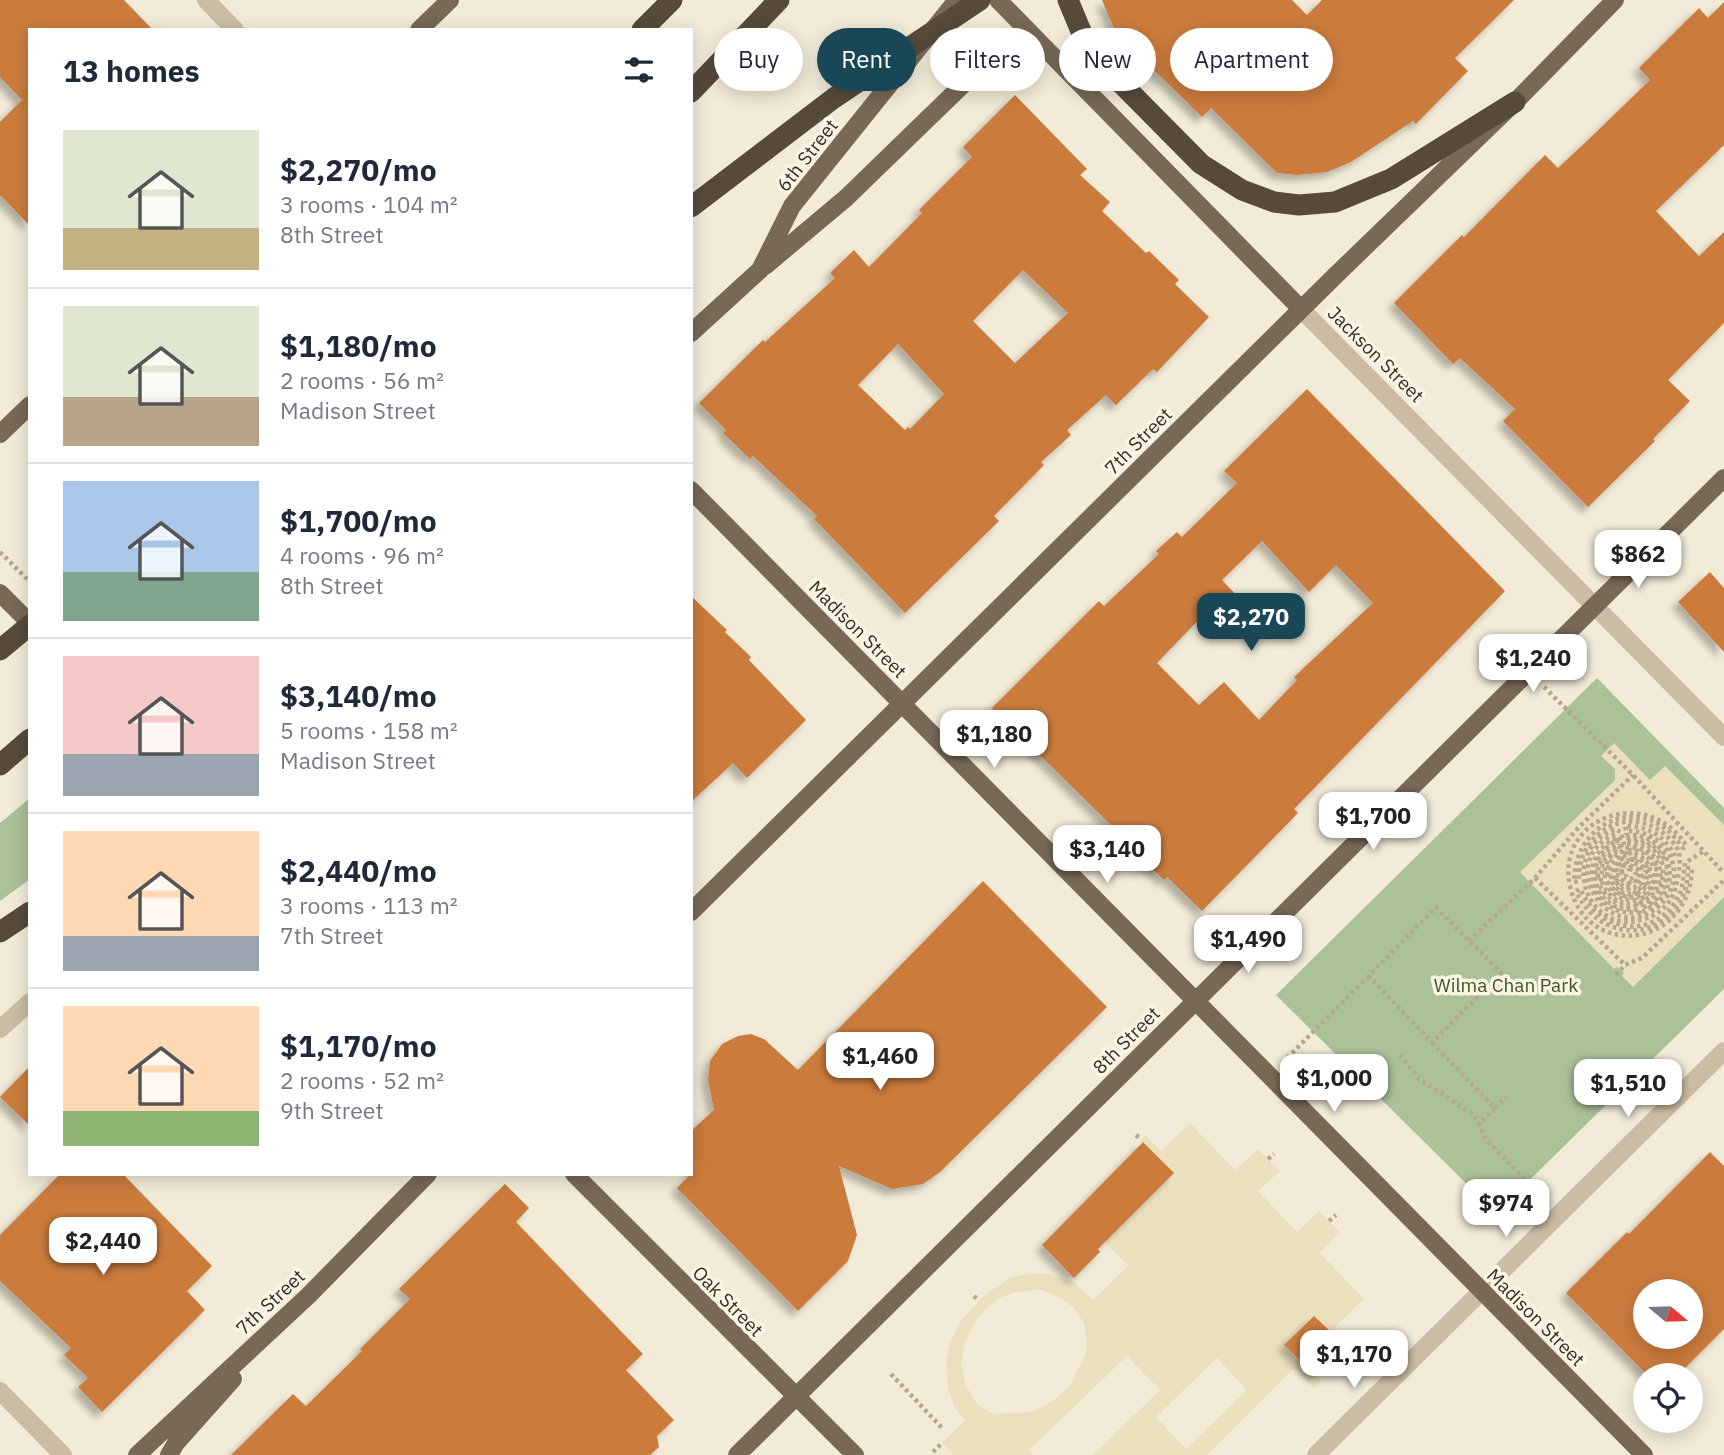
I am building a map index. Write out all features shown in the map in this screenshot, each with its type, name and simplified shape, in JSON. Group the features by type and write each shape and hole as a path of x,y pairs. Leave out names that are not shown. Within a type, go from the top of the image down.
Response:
{"highway":[{"path":"644,28 672,0"},
{"path":"693,90 779,0"},
{"path":"693,205 834,99 980,0"},
{"path":"1068,0 1083,36 1110,72 1201,164 1242,190 1274,202 1299,205 1335,202 1391,179 1515,102"},
{"path":"0,650 28,626"},
{"path":"0,765 28,741"},
{"path":"0,932 28,913"}],"main road":[{"path":"421,28 450,0"},
{"name":"6th Street","path":"693,331 760,270 792,206 957,0"},
{"name":"Jackson Street","path":"999,0 1026,28"},
{"name":"7th Street","path":"693,910 1301,309 1515,102 1615,0"},
{"name":"Jackson Street","path":"1045,48 1301,309"},
{"path":"760,270 846,198 956,91"},
{"path":"0,433 28,407"},
{"name":"8th Street","path":"737,1455 1724,478"},
{"name":"Madison Street","path":"693,492 1644,1455"},
{"path":"0,593 28,622"},
{"name":"7th Street","path":"137,1455 308,1296 426,1176"},
{"name":"Oak Street","path":"576,1176 855,1455"},
{"path":"169,1455 176,1443 308,1296"}],"street":[{"path":"206,0 233,28"},
{"name":"Jackson Street","path":"1301,309 1724,737"},
{"path":"0,1029 28,1004"},
{"path":"1316,1455 1724,1051"},
{"path":"0,1391 63,1455"}],"path":[{"path":"0,552 28,580"},
{"path":"1528,672 1633,775 1724,873"},
{"path":"1469,941 1535,878 1579,827 1633,775"},
{"path":"1629,869 1624,855 1621,856 1612,865 1610,877 1607,877 1609,863 1615,855 1623,851 1619,837 1612,839 1596,857 1592,873 1595,889 1611,907 1625,912 1639,912 1639,909 1626,910 1611,905 1601,894 1595,880 1598,858 1607,846 1616,841 1618,844 1609,849 1601,859 1597,873 1598,880 1601,879 1603,861 1619,846 1620,849 1609,858 1604,867 1606,884 1616,897 1627,901 1636,900 1637,904 1621,903 1610,896 1602,883 1599,884 1608,898 1620,905 1640,906 1657,894 1663,882 1664,868 1667,867 1663,890 1654,901 1642,908 1643,911 1666,891 1670,875 1663,852 1644,837 1626,835 1626,838 1650,843 1665,860 1662,863 1654,850 1642,842 1627,841 1627,844 1646,848 1659,862 1660,881 1651,897 1640,902 1655,886 1657,869 1654,870 1654,880 1650,888 1637,897 1628,898 1618,894 1609,883 1611,880 1616,889 1624,894 1634,894 1634,891 1622,889 1615,881 1614,870 1622,859 1616,875 1620,874 1624,865 1623,879 1632,885 1625,884 1620,878 1617,880 1629,888 1638,887 1644,880 1645,872 1648,872 1645,885 1637,890 1638,893 1647,886 1652,874 1648,862 1642,856 1630,853 1647,867 1644,868 1632,859 1632,863 1639,865 1642,872 1641,879 1636,884 1639,870 1630,865 1626,850 1639,851 1656,866 1645,851 1634,847 1625,848 1621,832 1615,829 1600,837 1584,863 1584,883 1591,901 1598,909 1615,919 1634,922 1653,916 1669,903 1677,885 1679,853 1667,836 1648,824 1616,823 1597,834 1589,842 1580,862 1579,881 1574,882 1576,859 1580,849 1594,831 1614,820 1625,817 1647,819 1667,829 1682,847 1686,845 1679,835 1660,819 1648,814 1623,813 1600,821 1590,828 1574,848 1570,860 1570,885 1587,918 1608,932 1633,936 1668,924 1684,905 1689,894 1692,868 1688,868 1686,891 1675,910 1658,924 1648,928 1626,931 1605,925 1587,911 1576,892 1581,890 1591,909 1608,921 1629,926 1649,923 1667,912 1674,904 1683,885 1685,863 1704,851"},
{"path":"1615,834 1596,848 1588,864 1588,882 1595,899 1616,915 1634,917 1651,912 1670,892 1674,875 1671,857 1660,842 1645,833 1626,831 1625,826 1637,826 1656,833 1664,839 1675,856"},
{"path":"1535,878 1625,965"},
{"path":"1616,975 1625,965 1642,958 1724,880"},
{"path":"1268,1075 1436,907 1501,973 1432,1043"},
{"path":"1369,976 1495,1108"},
{"path":"1400,1055 1418,1079 1473,1114 1484,1137 1558,1214"},
{"path":"1479,1124 1506,1097"},
{"path":"1268,1159 1274,1154"},
{"path":"1329,1221 1336,1215"},
{"path":"974,1296 979,1301"},
{"path":"891,1374 944,1430"},
{"path":"933,1452 942,1443"}],"green space":[{"name":"Wilma Chan Park","path":"1597,678 1724,808 1724,989 1496,1213 1276,995"},
{"path":"28,800 28,880 0,901 0,823"}],"shaded area":[{"path":"1614,743 1650,780 1665,766 1724,825 1724,897 1633,987 1622,976 1624,973 1617,967 1614,969 1520,872 1615,780 1615,769 1601,756"},
{"path":"1190,1123 1235,1170 1258,1149 1280,1171 1258,1191 1297,1232 1319,1211 1340,1232 1320,1253 1364,1299 1335,1327 1354,1349 1351,1352 1313,1316 1284,1345 1321,1381 1314,1388 1294,1368 1207,1455 1093,1455 1160,1390 1127,1356 1029,1450 1033,1455 954,1455 942,1443 965,1420 955,1408 948,1388 946,1361 950,1343 961,1320 986,1294 1011,1277 1027,1274 1048,1274 1073,1282 1093,1300 1128,1266 1088,1224 1127,1220 1174,1173 1144,1142 1138,1143 1145,1135 1161,1151","holes":["1039,1289 1061,1298 1074,1308 1084,1323 1087,1342 1085,1356 1069,1387 1054,1400 1036,1410 994,1414 978,1405 966,1386 961,1364 964,1345 974,1323 999,1298 1016,1292","1217,1358 1247,1390 1186,1449 1156,1417"]}],"building":[{"path":"0,0 124,0 151,28 28,28 28,224 0,195 0,122 22,100 0,77"},
{"path":"1102,0 1292,0 1307,15 1322,0 1514,0 1455,58 1468,71 1416,124 1413,121 1351,162 1327,172 1297,175 1277,173 1211,108 1202,117 1175,91 1333,91 1333,28 1170,28 1170,86 1156,72 1156,28 1114,28"},
{"path":"1724,2 1724,145 1656,211 1699,256 1724,232 1724,323 1668,380 1690,401 1653,439 1655,441 1588,507 1503,421 1515,409 1460,358 1453,364 1394,303 1545,155 1558,168 1588,140 1650,80 1639,68 1699,8 1708,18"},
{"path":"1015,95 1087,169 1080,175 1110,202 1102,211 1179,280 1175,284 1209,317 1157,372 1153,369 1116,405 1106,395 1067,430 1071,435 1041,462 1044,465 994,516 999,521 905,613 814,519 817,516 753,456 750,459 723,433 726,430 699,403 763,340 765,342 835,278 830,273 854,250 869,267 922,213 919,210 972,157 963,147","holes":["1023,270 1068,313 1015,363 973,321","898,344 944,394 910,429 908,427 905,430 858,385"]},
{"path":"1307,389 1505,591 1294,809 1298,813 1202,911 1167,877 1164,880 1146,863 1143,865 1119,841 1123,837 992,708 1099,601 1104,606 1159,554 1156,551 1177,532 1182,537 1237,483 1224,471","holes":["1262,541 1309,592 1336,565 1373,603 1294,677 1297,680 1259,720 1224,682 1199,705 1157,663 1210,608 1224,623 1244,603 1222,580"]},
{"path":"1710,572 1724,588 1724,652 1678,602"},
{"path":"693,598 727,630 725,632 751,657 749,660 806,720 747,778 733,763 693,800"},
{"path":"983,881 1107,1007 940,1172 923,1184 892,1189 839,1166 857,1235 848,1261 798,1311 677,1188 689,1176 693,1176 693,1129 714,1110 708,1080 710,1061 722,1044 738,1036 751,1034 764,1039 798,1070"},
{"path":"28,1068 28,1124 0,1097"},
{"path":"1143,1142 1174,1173 1098,1249 1100,1252 1074,1278 1042,1245"},
{"path":"1710,1152 1724,1166 1724,1329 1690,1363 1635,1363 1566,1293 1627,1232 1629,1234"},
{"path":"58,1176 125,1176 212,1266 187,1291 205,1310 102,1412 78,1387 88,1378 64,1355 71,1348 0,1281 0,1235"},
{"path":"505,1184 529,1208 516,1222 643,1354 626,1370 674,1420 657,1436 659,1447 650,1455 231,1455 293,1394 306,1406 362,1351 360,1349 410,1299 399,1289"},
{"path":"1314,1316 1344,1344 1315,1375 1284,1345"}]}
